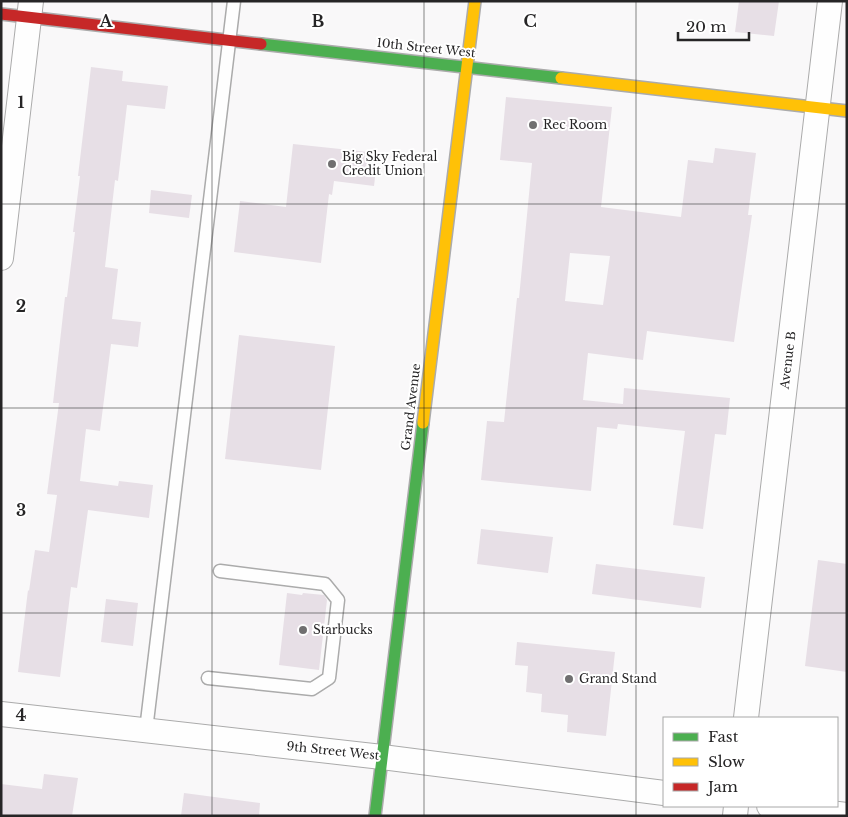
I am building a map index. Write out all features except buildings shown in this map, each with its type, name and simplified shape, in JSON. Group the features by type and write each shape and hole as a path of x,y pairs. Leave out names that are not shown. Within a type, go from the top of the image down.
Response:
{"street":[{"name":"Grand Avenue","path":"375,816 475,1"},
{"name":"Avenue B","path":"746,717 830,1"},
{"name":"10th Street West","path":"1,14 30,9 229,40 847,111"},
{"path":"1,258 30,9"},
{"name":"9th Street West","path":"1,714 382,757 663,793"},
{"path":"778,807 847,815"}],"lane":[{"path":"146,730 234,1"},
{"path":"208,678 312,689 329,678 337,610 338,600 325,584 220,571"}],"traffic: fast":[{"path":"261,44 561,78"},
{"path":"375,816 423,423"}],"traffic: slow":[{"path":"423,423 475,1"},
{"path":"561,78 847,111"}],"traffic: jam":[{"path":"1,14 261,44"}],"place":[{"name":"Rec Room","path":"533,125"},
{"name":"Big Sky Federal Credit Union","path":"332,164"},
{"name":"Starbucks","path":"303,630"},
{"name":"Grand Stand","path":"569,679"}]}
